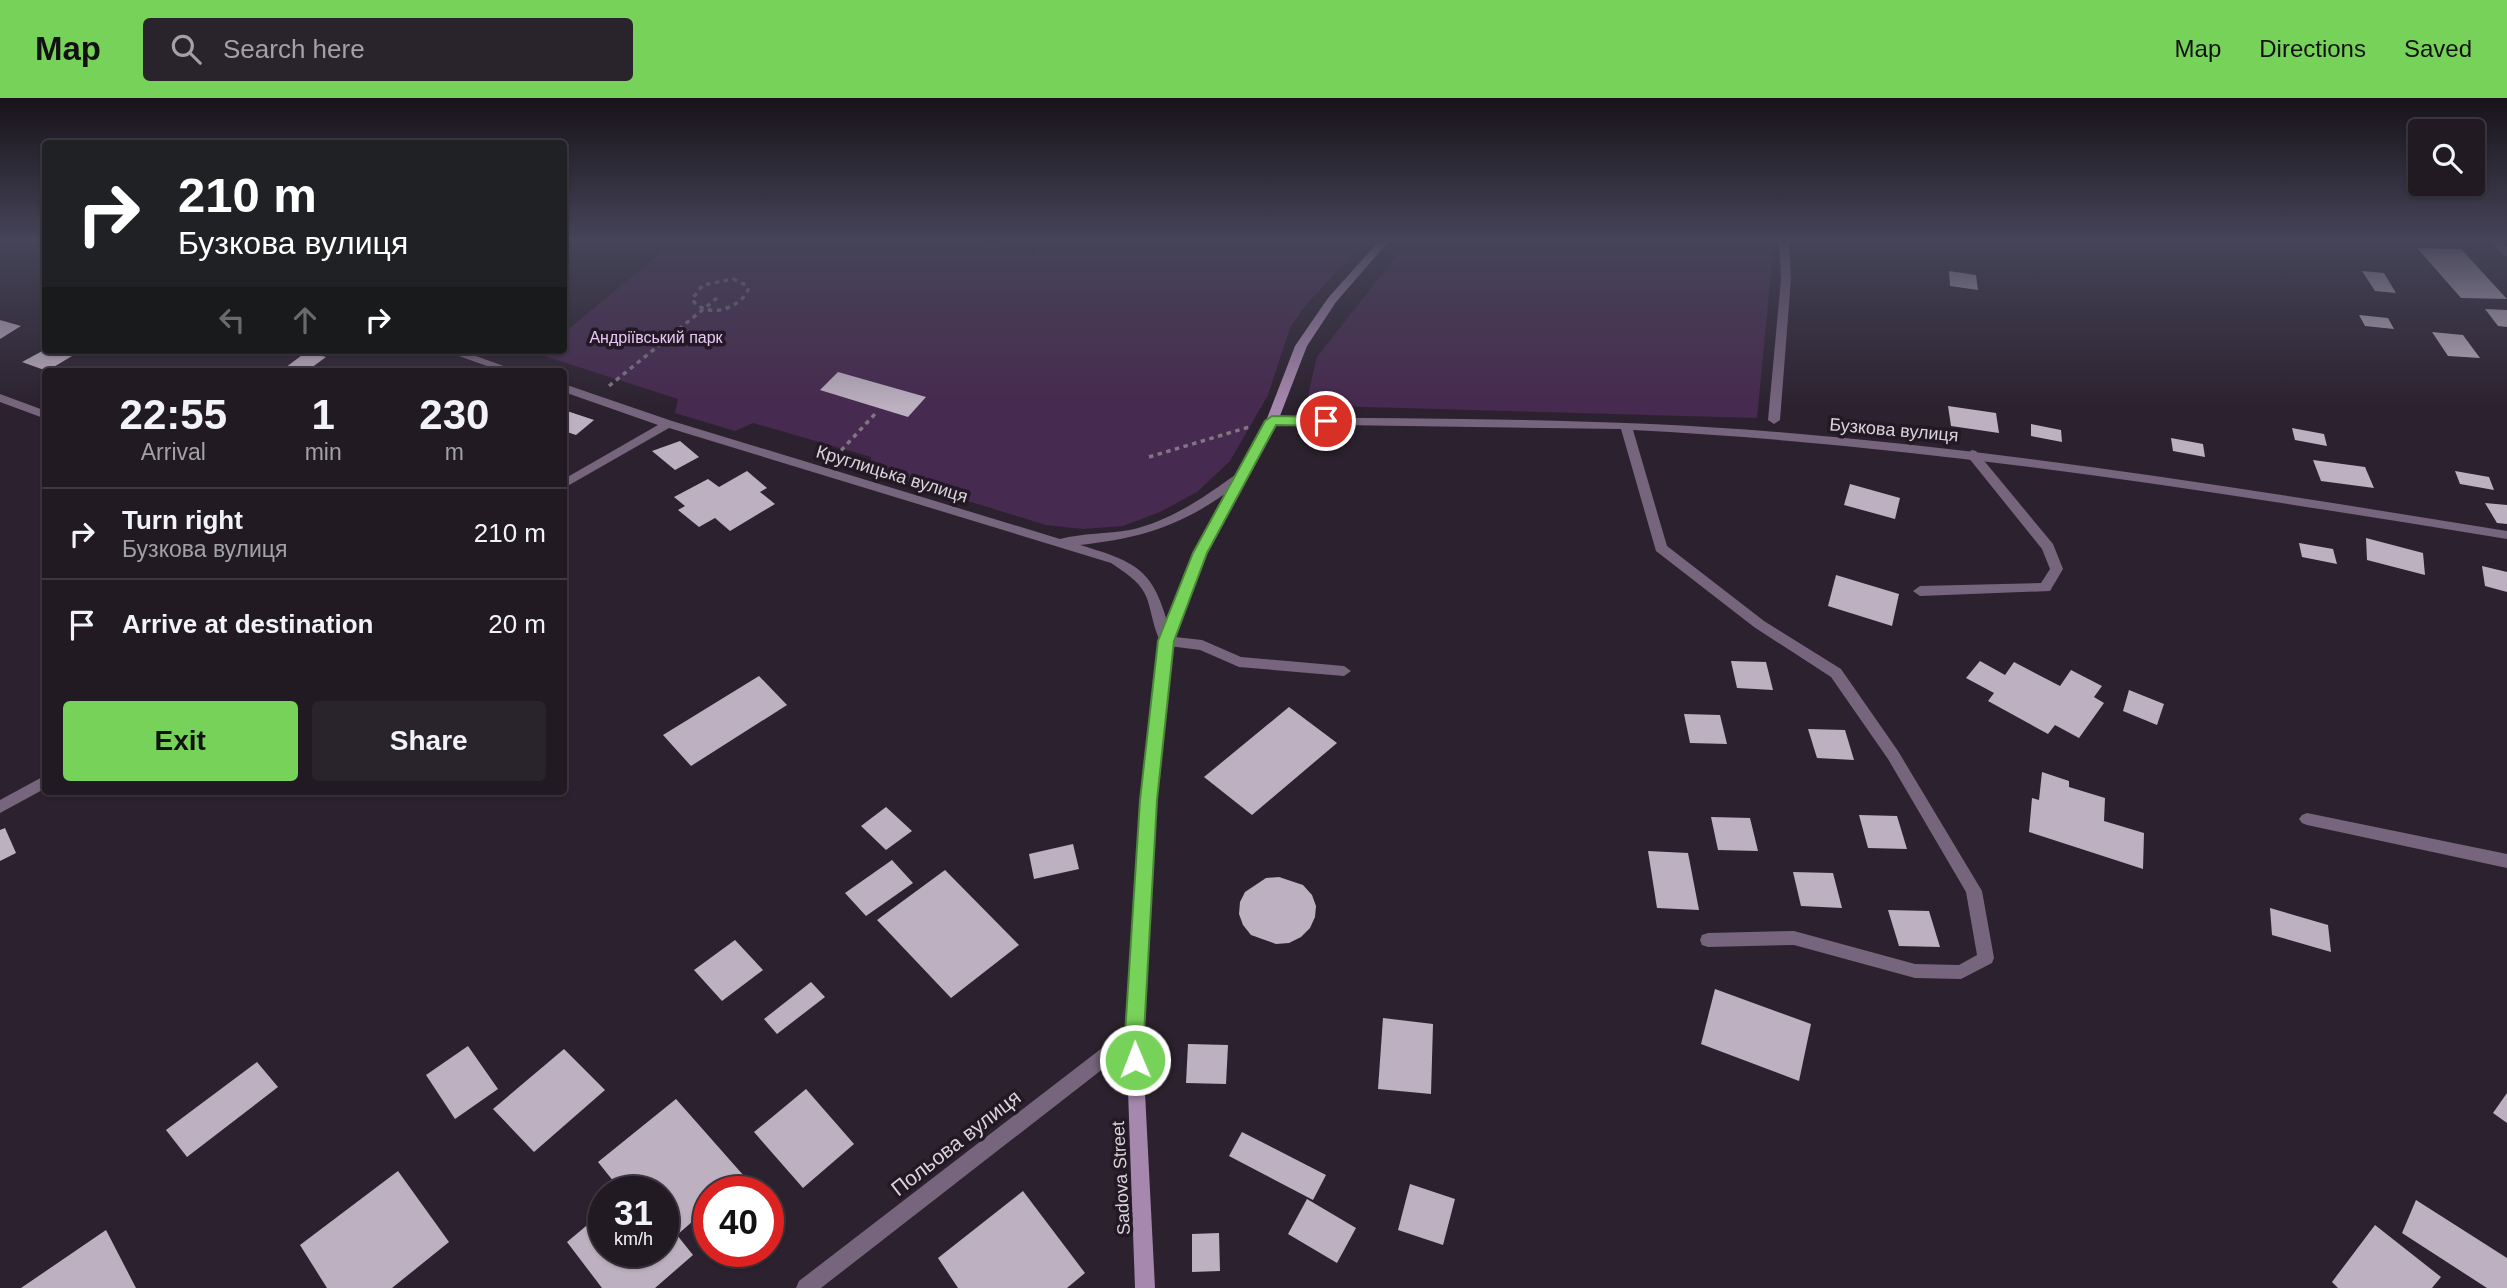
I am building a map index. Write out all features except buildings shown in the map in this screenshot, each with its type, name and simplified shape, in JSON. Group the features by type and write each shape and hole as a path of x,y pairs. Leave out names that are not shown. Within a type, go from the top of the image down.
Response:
{"street":[{"name":"Sadova Street","path":"1145,1288 1134,1034 1149,800 1166,641 1200,553 1272,421 1301,346 1335,297"},
{"path":"1774,420 1785,297"},
{"path":"460,354 503,368"},
{"name":"Круглицька вулиця","path":"567,389 668,424 1116,560 1139,575 1150,587 1166,641"},
{"path":"0,398 42,414"},
{"name":"Бузкова вулиця","path":"1272,421 1671,428 1972,454 2138,476 2507,535"},
{"path":"567,482 668,424"},
{"path":"1626,426 1661,548 1759,624 1836,673 1893,755 1975,891 1986,958 1961,972 1915,971 1794,938 1707,940"},
{"path":"1920,591 2045,588 2057,569 2048,547 1972,454"},
{"path":"1060,543 1140,532 1175,519 1243,475"},
{"path":"1166,641 1202,645 1239,662 1344,671"},
{"path":"0,807 42,782"},
{"path":"2307,820 2507,861"},
{"name":"Польова вулиця","path":"806,1288 1134,1034"}],"path":[{"path":"693,297 695,304 704,309 717,310 736,305 745,297"},
{"path":"594,399 717,298"},
{"path":"821,471 875,414"},
{"path":"1149,457 1272,421"}],"green space":[{"name":"Андріївський парк","path":"608,297 1314,297 1290,328 1268,395 1230,461 1197,492 1160,512 1123,526 1083,529 1046,525 870,471 871,457 753,423 735,431 675,413 678,399 538,354 567,354 567,331"},
{"path":"1364,297 1769,297 1757,418 1332,406 1308,395 1317,357"}],"route":[{"path":"1135,1060 1134,1034 1149,800 1166,641 1200,553 1272,421 1326,421"}]}
